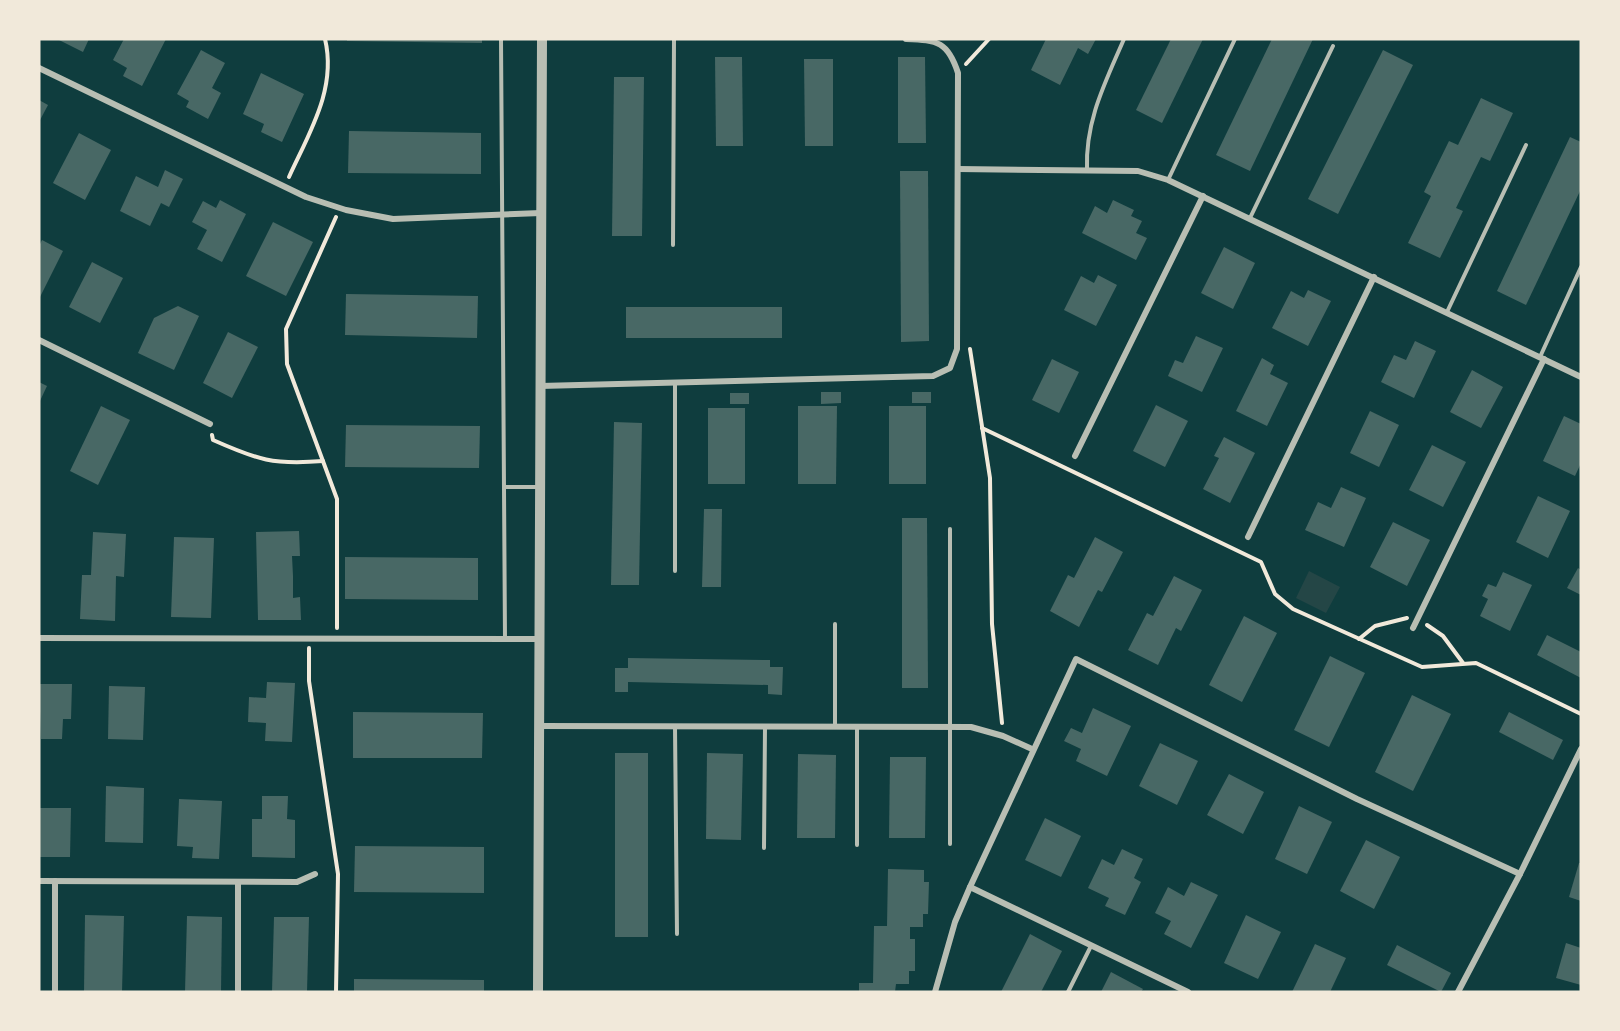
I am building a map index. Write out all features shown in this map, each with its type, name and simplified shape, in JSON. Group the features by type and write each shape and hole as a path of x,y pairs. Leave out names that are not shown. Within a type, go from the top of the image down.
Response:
{"street":[{"path":"538,992 542,39"},
{"path":"540,386 933,376 950,368 957,349 958,74 952,53 939,42 906,39"},
{"path":"39,68 285,186 340,208 393,219 541,213"},
{"path":"958,169 1138,171 1168,180 1581,377"},
{"path":"1075,456 1203,196"},
{"path":"1248,537 1374,277"},
{"path":"39,340 210,424"},
{"path":"1413,628 1542,358"},
{"path":"39,638 539,639"},
{"path":"935,992 955,922 1032,749 1076,659 1284,764 1520,874"},
{"path":"539,726 950,726 971,727 1003,736 1032,749"},
{"path":"1458,992 1520,874 1581,749"},
{"path":"39,881 297,882 315,874"},
{"path":"55,881 55,992"},
{"path":"238,882 238,992"},
{"path":"970,887 1188,992"}],"lane":[{"path":"501,39 505,639"},
{"path":"674,39 674,245"},
{"path":"1087,170 1086,149 1093,109 1124,39"},
{"path":"1168,180 1235,39"},
{"path":"1250,218 1333,46"},
{"path":"1447,312 1526,145"},
{"path":"1542,358 1581,267"},
{"path":"675,382 675,571"},
{"path":"504,487 540,487"},
{"path":"950,529 950,844"},
{"path":"835,726 836,624"},
{"path":"675,726 677,934"},
{"path":"764,848 765,726"},
{"path":"857,726 857,845"},
{"path":"1068,992 1091,945"}],"path":[{"path":"285,186 322,104 328,77 325,39"},
{"path":"958,74 989,39"},
{"path":"337,639 337,500 287,364 285,341 286,329 340,208"},
{"path":"957,349 970,348 990,478 992,624 1003,736"},
{"path":"210,424 213,440 257,459 292,463 323,461"},
{"path":"982,428 1261,562 1275,594 1293,609 1422,667 1476,663 1581,714"},
{"path":"309,639 309,681 338,873 336,992"}],"shaded area":[{"path":"1309,571 1340,587 1326,613 1296,598"}],"building":[{"path":"57,39 89,39 83,52"},
{"path":"124,39 166,39 142,86 123,76 127,68 113,60"},
{"path":"347,39 482,39 482,43 347,41"},
{"path":"1046,39 1096,39 1088,54 1078,48 1060,85 1031,70"},
{"path":"1171,39 1203,39 1162,123 1136,110"},
{"path":"1272,39 1313,39 1250,171 1216,155"},
{"path":"201,50 225,63 212,88 221,93 208,119 186,107 189,101 177,94"},
{"path":"1383,50 1413,65 1338,214 1308,199"},
{"path":"715,57 742,57 743,146 716,146"},
{"path":"898,57 925,57 926,143 898,143"},
{"path":"804,59 833,59 833,146 805,146"},
{"path":"261,73 304,94 282,142 261,132 264,124 243,114"},
{"path":"614,77 644,77 642,236 612,236"},
{"path":"1481,98 1513,113 1490,161 1481,157 1456,208 1463,211 1440,258 1408,243 1431,196 1424,192 1449,141 1458,145"},
{"path":"39,100 48,105 39,122"},
{"path":"349,131 481,133 481,174 348,173"},
{"path":"79,133 111,150 85,200 53,183"},
{"path":"1570,137 1581,142 1581,189 1526,305 1497,291"},
{"path":"165,170 183,179 169,207 161,203 150,226 120,211 136,176 158,187"},
{"path":"900,171 928,171 929,341 901,342"},
{"path":"220,200 246,214 222,262 197,249 207,230 192,222 203,201 216,208"},
{"path":"1113,200 1134,210 1131,216 1142,221 1136,233 1147,238 1136,260 1082,233 1095,206 1107,213"},
{"path":"273,222 313,242 286,296 246,276"},
{"path":"42,240 63,251 39,299 39,246"},
{"path":"1224,247 1255,263 1233,309 1201,293"},
{"path":"92,262 123,278 100,323 69,307"},
{"path":"1098,275 1117,285 1096,326 1064,310 1081,276 1094,283"},
{"path":"1308,290 1331,301 1308,346 1272,328 1291,291 1304,298"},
{"path":"346,294 478,296 477,338 345,335"},
{"path":"178,306 199,316 174,370 138,353 154,318"},
{"path":"626,307 782,307 782,338 626,338"},
{"path":"228,332 258,347 232,398 203,383"},
{"path":"1196,336 1223,348 1202,392 1168,376 1175,360 1183,363"},
{"path":"1415,341 1436,351 1414,398 1381,382 1394,355 1406,360"},
{"path":"1262,358 1274,365 1270,374 1288,383 1267,426 1236,411"},
{"path":"1052,359 1079,372 1059,413 1032,400"},
{"path":"1472,370 1503,387 1481,428 1450,412"},
{"path":"39,382 47,386 39,403"},
{"path":"821,392 841,392 841,403 821,404"},
{"path":"912,392 931,392 931,403 912,403"},
{"path":"730,393 749,393 749,404 730,404"},
{"path":"1156,405 1188,421 1165,467 1133,451"},
{"path":"101,406 130,420 98,485 70,471"},
{"path":"798,406 837,406 836,484 798,484"},
{"path":"889,406 926,406 926,484 889,484"},
{"path":"708,408 745,408 745,484 708,484"},
{"path":"1370,411 1399,425 1379,467 1350,453"},
{"path":"1564,416 1581,424 1581,463 1575,476 1543,461"},
{"path":"614,422 642,423 639,585 611,585"},
{"path":"346,425 480,426 479,468 345,467"},
{"path":"1224,437 1255,453 1230,503 1203,489 1219,458 1214,456"},
{"path":"1432,445 1466,462 1443,507 1409,490"},
{"path":"1341,487 1366,498 1344,547 1305,530 1318,502 1331,508"},
{"path":"1538,496 1570,511 1548,558 1516,542"},
{"path":"704,509 722,509 721,587 702,587"},
{"path":"902,518 927,518 928,688 902,688"},
{"path":"1393,522 1430,540 1407,586 1370,567"},
{"path":"299,531 300,556 292,556 293,598 300,597 301,620 258,620 256,532"},
{"path":"93,532 126,534 124,577 116,576 115,621 80,619 82,575 91,575"},
{"path":"174,537 214,538 211,618 171,617"},
{"path":"1095,537 1123,552 1102,592 1098,590 1079,627 1050,611 1068,575 1074,578"},
{"path":"345,557 478,558 478,600 345,599"},
{"path":"1578,568 1581,570 1581,595 1567,588"},
{"path":"1503,572 1532,585 1510,631 1480,616 1488,599 1482,596 1488,584 1496,587"},
{"path":"1174,576 1202,590 1181,631 1176,628 1158,665 1128,650 1147,613 1153,616"},
{"path":"1244,616 1277,633 1242,702 1209,685"},
{"path":"1547,635 1581,652 1581,678 1537,655"},
{"path":"1330,656 1365,673 1329,747 1294,730"},
{"path":"628,658 770,660 770,667 783,667 782,695 768,694 768,685 628,682 628,692 615,692 615,668 628,668"},
{"path":"267,682 295,683 292,742 265,741 266,723 248,722 249,697 266,698"},
{"path":"39,684 72,684 71,719 63,719 62,739 41,739"},
{"path":"109,686 145,687 143,740 108,739"},
{"path":"1412,695 1451,714 1413,791 1375,772"},
{"path":"1093,708 1131,726 1107,776 1076,761 1081,749 1064,741 1071,728 1082,733"},
{"path":"353,712 483,713 482,758 353,758"},
{"path":"1509,712 1563,740 1553,760 1499,732"},
{"path":"1160,743 1198,761 1177,805 1139,786"},
{"path":"615,753 648,753 648,937 615,937"},
{"path":"707,753 743,754 741,840 706,839"},
{"path":"798,754 836,755 835,838 797,838"},
{"path":"890,757 926,757 925,838 889,838"},
{"path":"1229,774 1264,792 1243,834 1207,815"},
{"path":"106,786 144,788 143,843 105,842"},
{"path":"262,796 288,796 287,819 295,820 295,858 252,857 252,819 262,819"},
{"path":"179,799 222,801 219,859 192,858 193,847 177,846"},
{"path":"1299,806 1332,822 1307,874 1275,859"},
{"path":"39,808 71,808 70,857 39,857"},
{"path":"1045,818 1081,836 1061,877 1025,860"},
{"path":"1366,840 1400,857 1374,909 1340,891"},
{"path":"355,846 484,847 484,893 354,892"},
{"path":"1122,849 1143,859 1134,878 1141,882 1125,915 1105,906 1109,898 1088,888 1102,859 1114,865"},
{"path":"1579,863 1581,863 1581,901 1569,897"},
{"path":"888,869 924,870 924,882 929,882 928,914 923,914 923,927 910,927 910,939 915,939 915,971 909,971 909,984 896,984 895,992 859,992 859,983 873,983 874,926 887,926"},
{"path":"1191,882 1218,895 1191,948 1164,934 1171,921 1155,913 1168,887 1184,896"},
{"path":"85,915 124,916 122,992 84,992"},
{"path":"1246,915 1281,932 1258,979 1224,963"},
{"path":"187,916 222,917 221,992 185,992"},
{"path":"274,917 309,917 307,992 272,992"},
{"path":"1030,934 1062,951 1041,992 1001,992"},
{"path":"1566,943 1581,948 1581,985 1556,978"},
{"path":"1315,944 1346,958 1330,992 1292,992"},
{"path":"1397,945 1451,973 1441,992 1387,965"},
{"path":"1111,972 1143,989 1141,992 1101,992"},
{"path":"354,979 484,980 484,992 354,992"}]}
